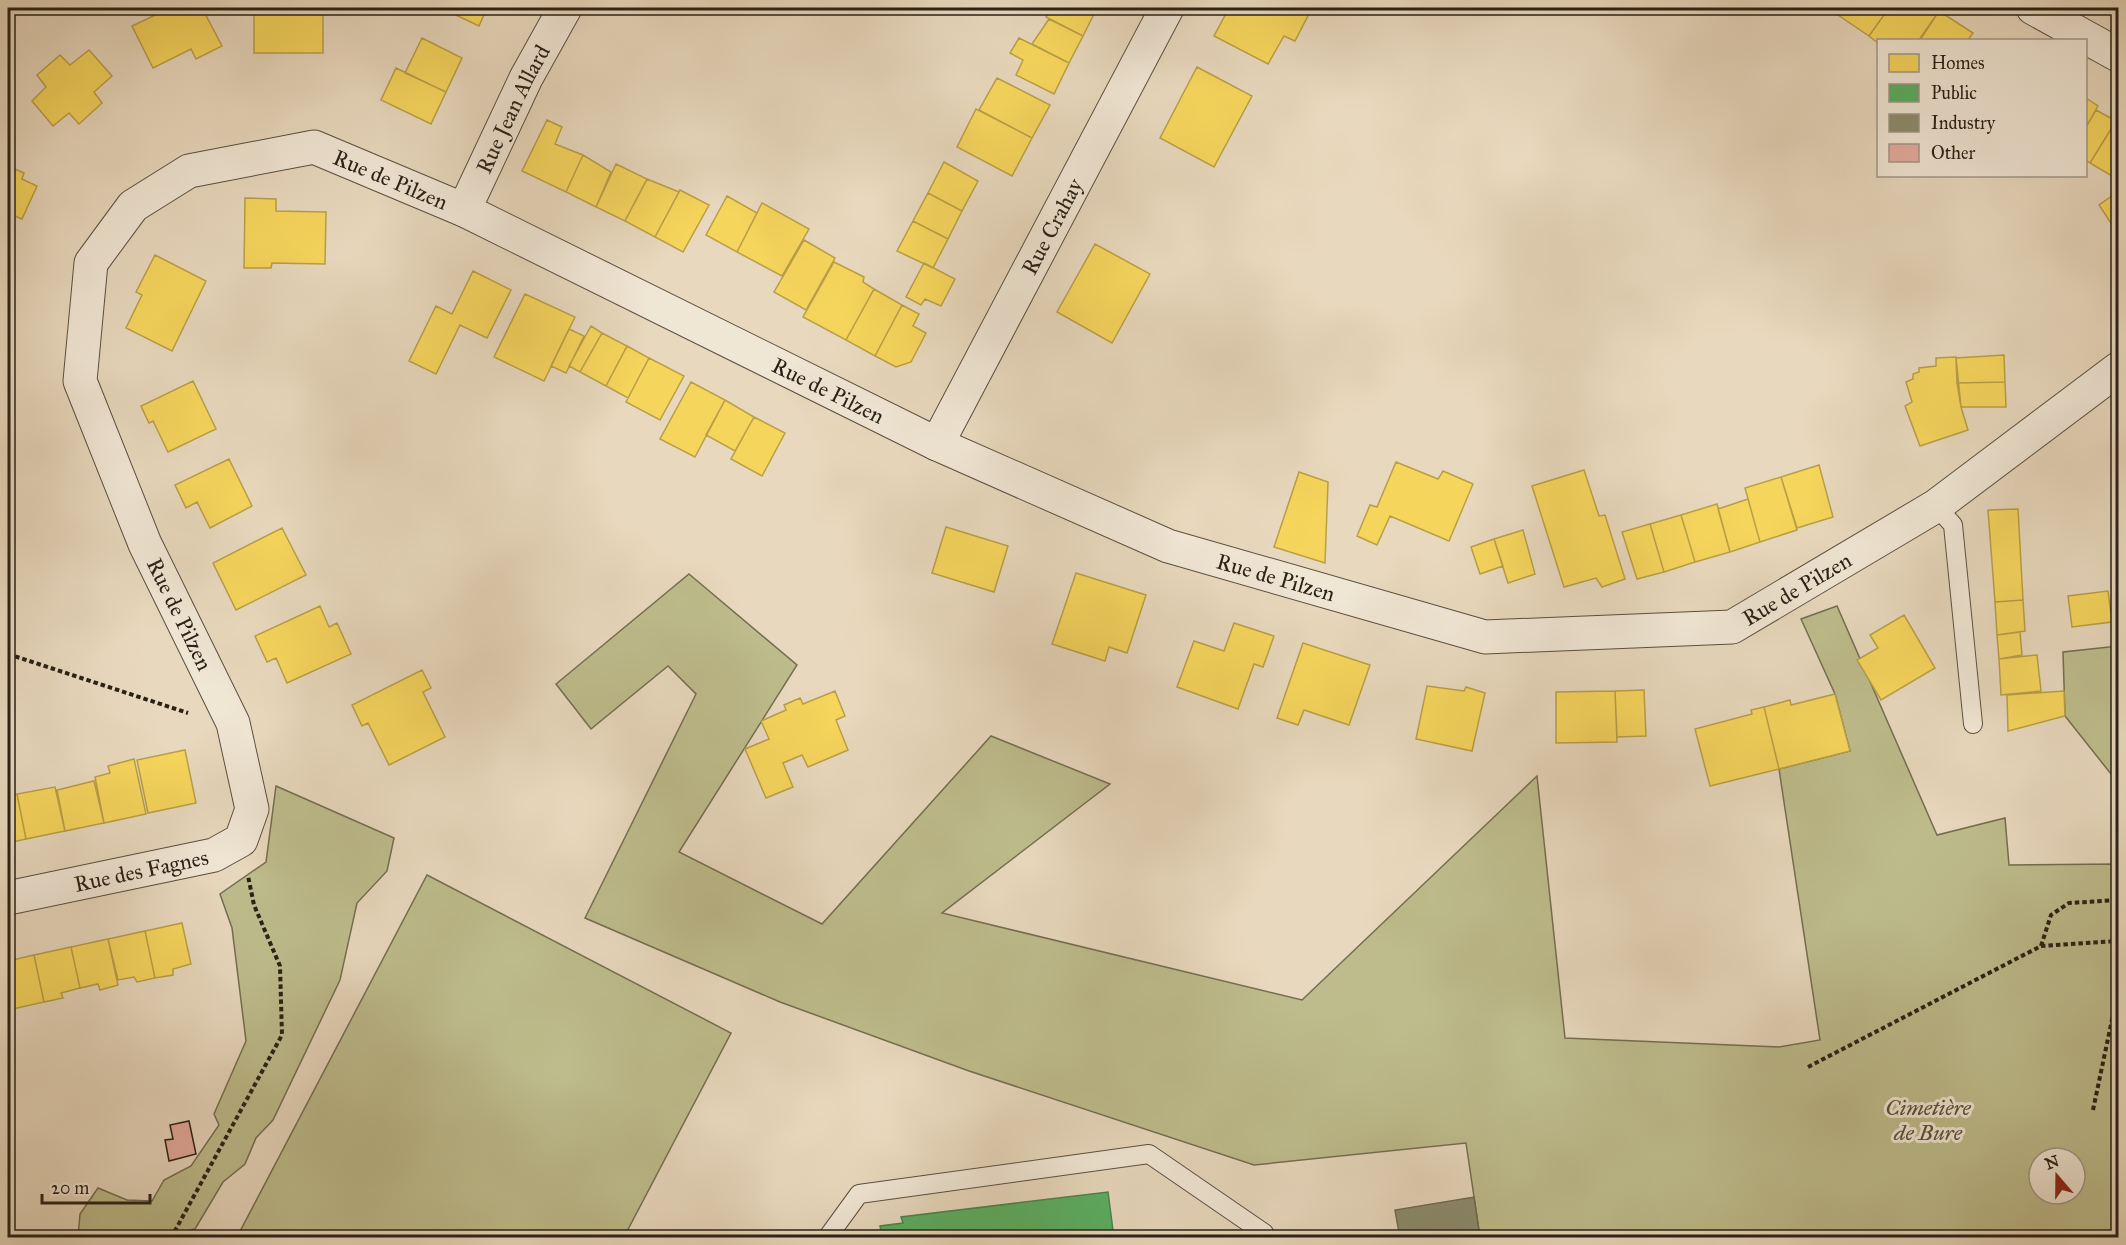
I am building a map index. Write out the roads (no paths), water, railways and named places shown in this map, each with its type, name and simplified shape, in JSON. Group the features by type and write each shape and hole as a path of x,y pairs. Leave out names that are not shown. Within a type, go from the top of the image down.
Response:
{"street":[{"name":"Rue Jean Allard","path":"464,210 526,78 565,8"},
{"name":"Rue Crahay","path":"937,444 1167,8"},
{"path":"2032,8 2118,55"},
{"name":"Rue de Pilzen","path":"241,840 252,809 233,723 145,544 80,381 90,263 133,206 189,171 314,147 464,210 937,444 1168,546 1485,637 1732,627 1936,506 2118,369"},
{"name":"Rue des Fagnes","path":"8,898 214,855 241,840"}],"lane":[{"path":"1936,506 1953,525 1973,724"},
{"path":"826,1238 859,1194 1149,1154 1264,1233 1267,1238"}],"park label":[{"name":"Cimetière de Bure","path":"1928,1120"}]}
